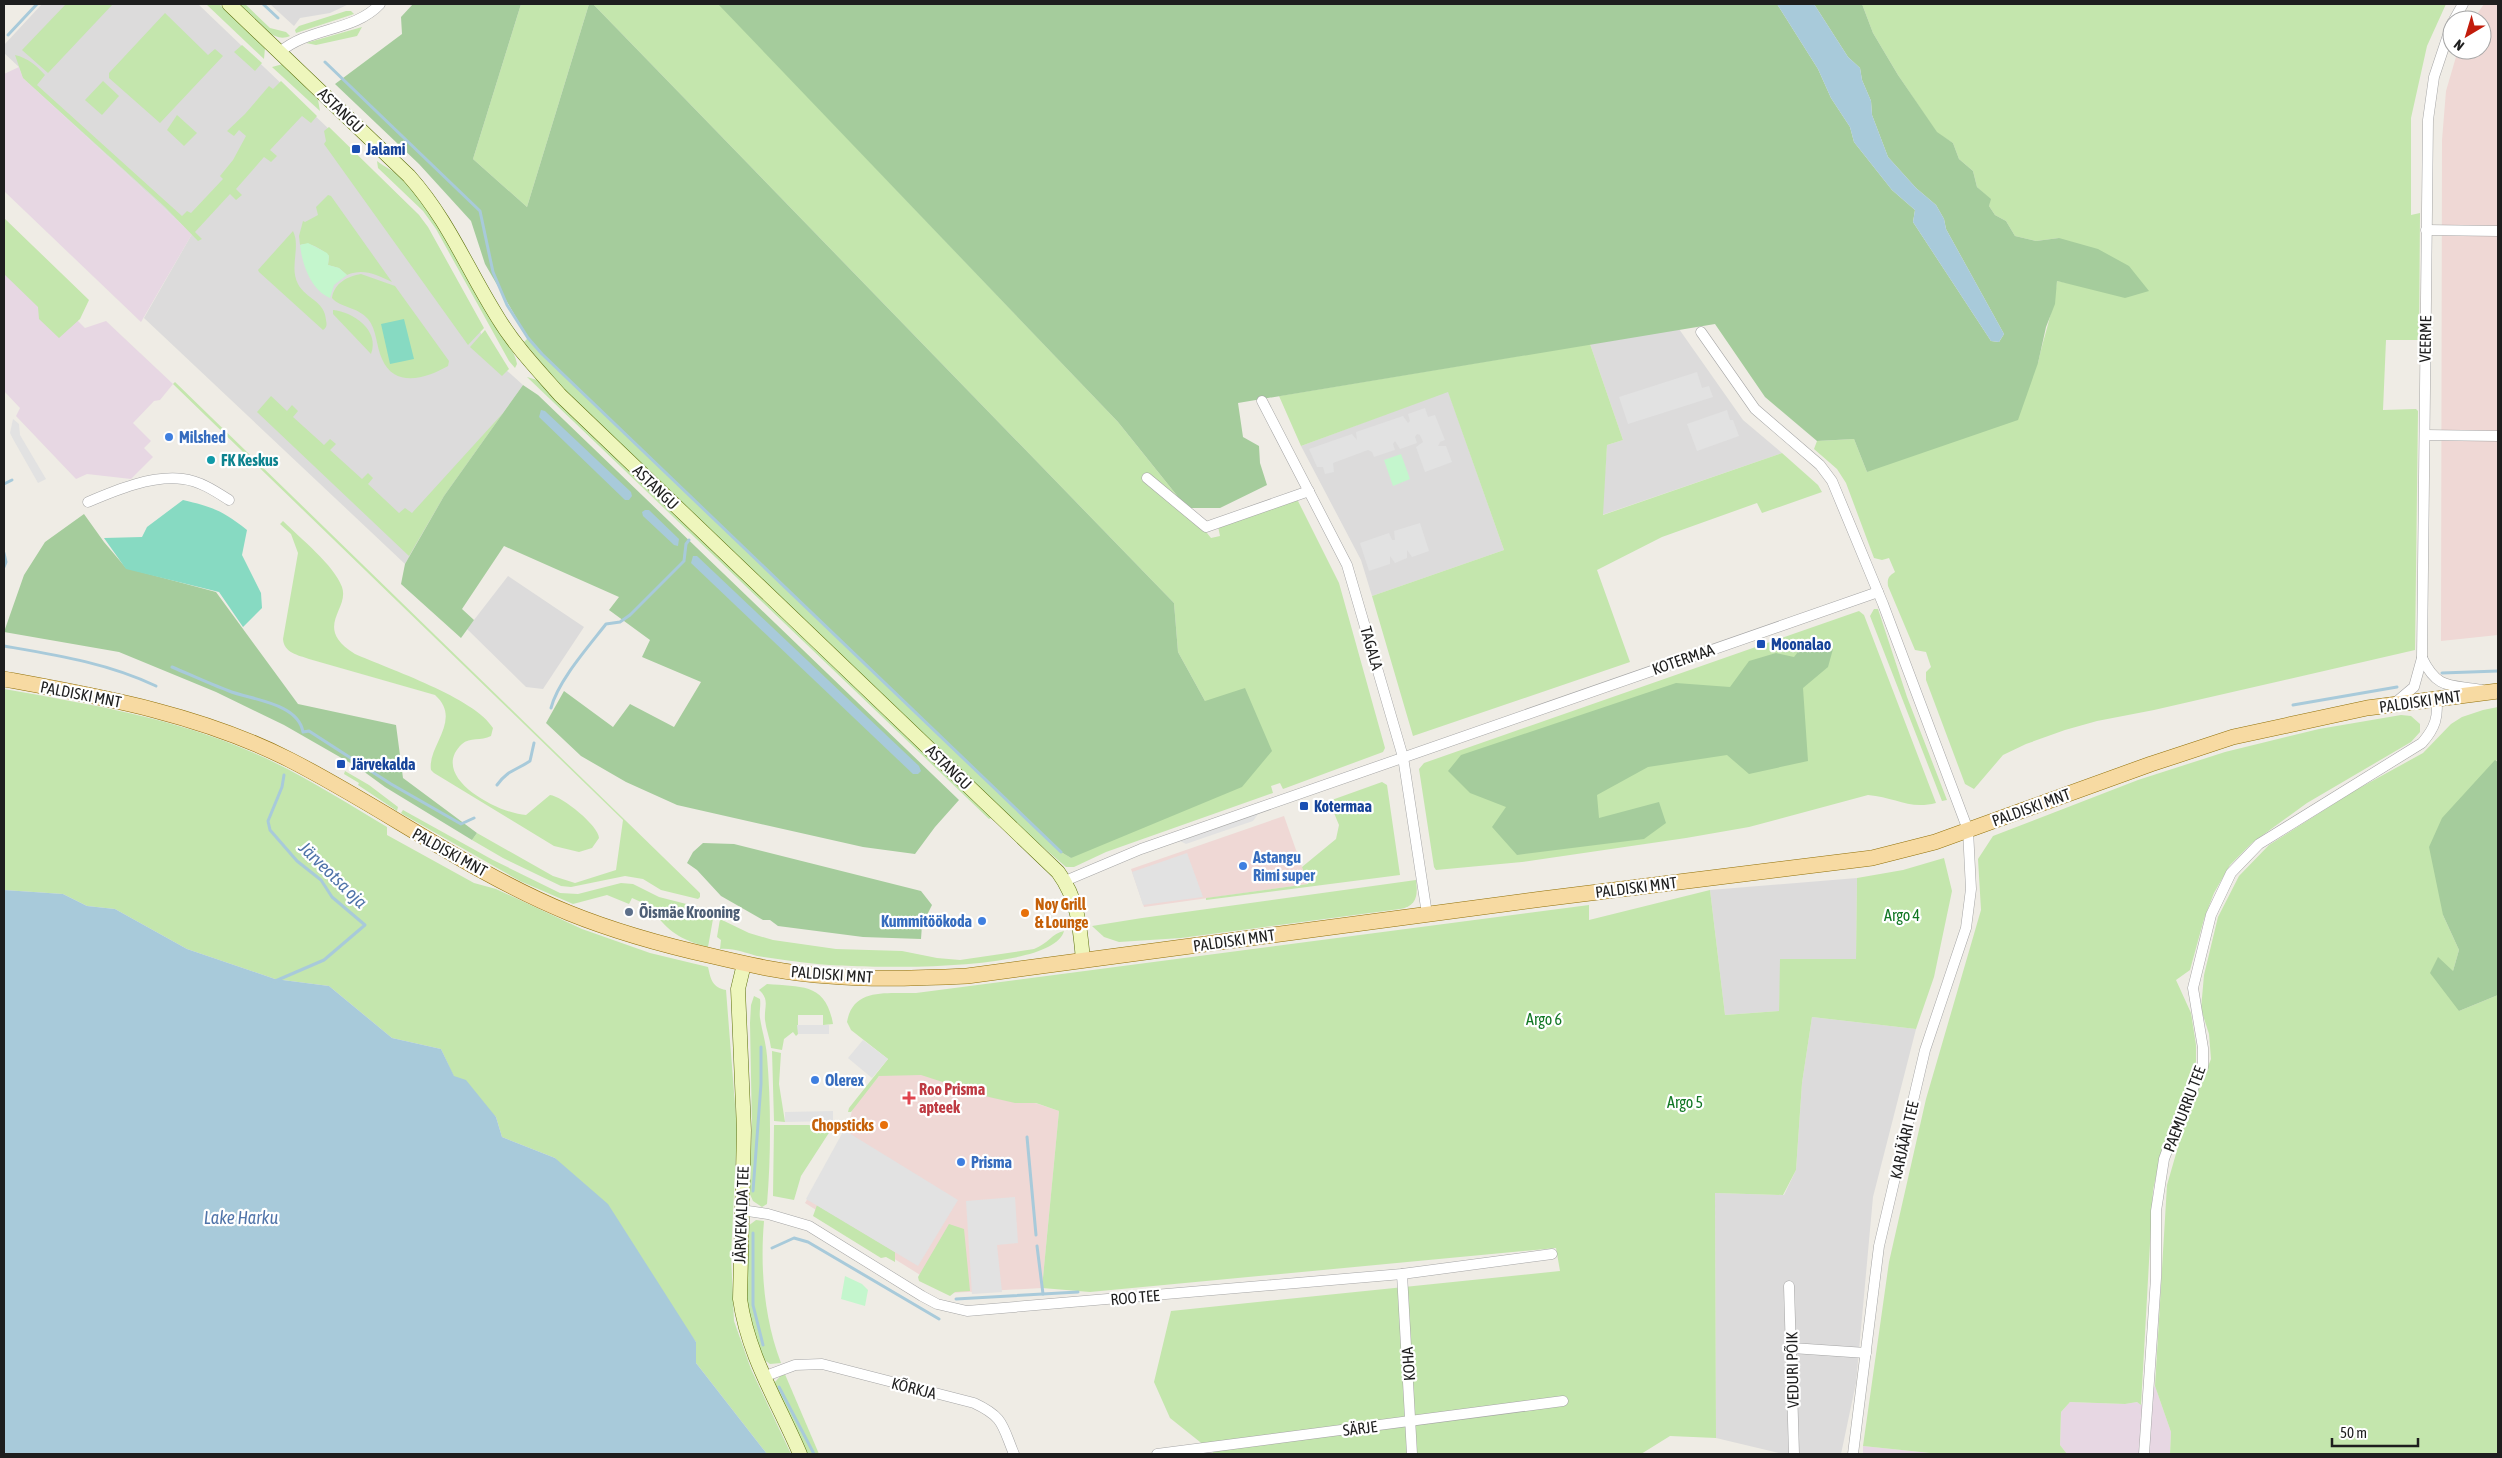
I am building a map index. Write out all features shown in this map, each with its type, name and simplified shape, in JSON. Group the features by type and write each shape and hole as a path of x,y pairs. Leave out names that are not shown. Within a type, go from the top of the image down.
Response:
{"main road":[{"name":"PALDISKI MNT","path":"4,679 149,707 196,721 290,760 458,857 567,912 650,942 744,964 828,976 902,978 968,976 1427,914 1872,858 1934,842 2151,764 2233,737 2358,710 2436,698 2495,692"}],"street":[{"name":"ASTANGU","path":"229,4 409,176 431,201 451,232 497,317 531,362 560,395 1021,834 1065,881 1077,907 1083,960"},
{"path":"280,52 305,36 361,20 380,4"},
{"name":"VEERME","path":"2394,704 2414,687 2422,658 2429,101 2442,50"},
{"path":"2426,230 2498,231"},
{"path":"1701,332 1755,409 1820,465 1832,480 1878,592 1968,830"},
{"name":"TAGALA","path":"1262,401 1347,564 1403,758 1427,914"},
{"path":"2425,435 2498,436"},
{"path":"1147,478 1206,527 1309,491"},
{"path":"88,502 123,489 164,479 184,479 204,485 229,500"},
{"name":"KOTERMAA","path":"1065,881 1132,852 1878,592"},
{"path":"2422,658 2429,672 2443,684 2495,692"},
{"name":"PAEMURRU TEE","path":"2144,1454 2156,1278 2156,1211 2164,1159 2203,1067 2203,1048 2193,988 2211,915 2231,873 2259,844 2422,743 2434,729 2439,712 2436,698"},
{"name":"KARJÄÄRI TEE","path":"1852,1454 1879,1246 1925,1050 1966,928 1971,889 1968,830"},
{"name":"JÄRVEKALDA TEE","path":"744,964 738,989 744,1130 740,1299 748,1339 763,1376 800,1454"},
{"name":"ROO TEE","path":"741,1210 768,1214 808,1226 929,1300 949,1308 967,1311 1402,1274 1552,1254"},
{"name":"KOHA","path":"1402,1274 1412,1454"},
{"name":"VEDURI PÕIK","path":"1789,1286 1794,1454"},
{"path":"1792,1348 1866,1353"},
{"name":"KÕRKJA","path":"763,1376 795,1365 822,1364 974,1402 993,1412 1000,1420 1014,1454"},
{"name":"SÄRJE","path":"1157,1454 1563,1401"}],"shaded area":[{"path":"42,4 198,4 419,215 495,360 523,385 444,496 405,564 144,318 192,234 23,78 19,67 4,53 4,45"},
{"path":"270,4 349,4 330,13 300,18 294,26"},
{"path":"2484,4 2498,4 2498,635 2441,641 2442,140 2446,91 2455,60 2492,60 2492,10 2480,10"},
{"path":"19,67 23,78 192,234 141,322 4,191 4,74"},
{"path":"4,248 85,328 106,321 173,384 160,400 154,401 133,423 151,441 144,448 153,457 131,479 87,474 76,479 16,416 20,408 4,391"},
{"path":"1679,329 1743,420 1782,453 1602,515 1607,445 1623,440 1590,344"},
{"path":"1697,372 1702,388 1709,386 1713,397 1628,424 1619,397"},
{"path":"1448,391 1504,550 1372,596 1361,560 1301,446"},
{"path":"1425,408 1428,417 1435,415 1445,440 1440,442 1438,446 1446,446 1452,462 1425,472 1416,447 1423,442 1420,435 1417,434 1415,437 1417,443 1400,449 1395,441 1393,444 1395,450 1374,457 1372,452 1368,450 1333,463 1334,472 1325,474 1323,467 1317,467 1309,449 1352,434 1357,440 1356,432 1403,416 1408,423 1410,421 1408,414"},
{"path":"1727,410 1739,436 1697,451 1687,424"},
{"path":"13,419 19,424 20,435 46,479 38,483 10,433"},
{"path":"1420,523 1429,551 1412,557 1407,550 1407,558 1395,563 1390,556 1390,564 1369,571 1360,543 1389,533 1392,540 1395,540 1394,531"},
{"path":"508,576 584,627 543,689 526,687 467,629"},
{"path":"1258,814 1253,821 1186,844 1180,841"},
{"path":"1284,816 1308,884 1144,907 1131,869"},
{"path":"1187,853 1203,897 1143,905 1132,872"},
{"path":"1857,878 1856,960 1781,959 1779,1011 1725,1015 1710,890"},
{"path":"1812,1017 1916,1029 1873,1197 1856,1383 1841,1454 1783,1454 1716,1438 1715,1193 1784,1195 1796,1170 1802,1083"},
{"path":"797,1025 829,1025 829,1034 798,1034"},
{"path":"863,1040 888,1059 872,1078 848,1058"},
{"path":"896,1056 1059,1111 1042,1288 949,1293 805,1203 846,1134 853,1107"},
{"path":"833,1111 833,1121 785,1122 785,1112"},
{"path":"844,1130 958,1200 918,1266 806,1199"},
{"path":"1015,1197 1018,1243 997,1245 1002,1292 972,1294 966,1201"},
{"path":"2155,1386 2171,1432 2170,1454 2067,1454 2060,1445 2061,1412 2070,1402 2125,1404 2137,1402 2141,1405"},
{"path":"1863,1446 1940,1454 1863,1454"}],"green space":[{"path":"66,4 113,4 48,73 22,50"},
{"path":"206,4 219,4 265,48 264,59"},
{"path":"239,4 245,4 270,28 286,32 290,36 283,38 269,33"},
{"path":"413,4 521,4 473,159 527,207 589,4 593,4 1174,603 1178,652 1205,701 1245,688 1272,751 1242,787 1071,858 1061,852 559,372 528,338 485,264 471,221 419,164 335,84 402,34 401,17"},
{"path":"521,4 589,4 527,207 473,159"},
{"path":"593,4 719,4 1118,422 1211,538 1220,536 1218,526 1297,499 1339,583 1385,748 1383,752 1283,789 1280,783 1271,786 1273,793 1106,852 1074,867 1066,867 1029,835 562,387 524,342 528,338 559,372 1061,852 1071,858 1205,701 1178,652 1174,603"},
{"path":"718,4 1777,4 1818,69 1831,98 1850,127 1854,142 1892,190 1915,210 1913,222 1991,341 1999,342 2004,334 1946,229 1944,219 1936,205 1916,188 1888,157 1872,115 1871,101 1862,80 1860,68 1848,57 1814,4 1862,4 1873,33 1898,75 1937,132 1953,143 1959,159 1973,171 1977,187 1991,199 1989,206 1995,215 2006,221 2015,236 2036,241 2059,238 2098,249 2129,266 2149,291 2125,298 2057,281 2055,304 2046,327 2038,363 2018,420 1867,472 1854,439 1817,441 1765,397 1715,324 1238,403 1243,437 1259,446 1260,463 1267,485 1220,508 1187,508 1118,422"},
{"path":"1862,4 2446,4 2427,46 2411,118 2411,215 2420,213 2419,340 2386,340 2383,410 2416,409 2418,411 2415,650 2154,710 2097,721 2065,730 2026,744 2003,755 1974,789 1965,784 1926,680 1926,672 1931,667 1926,652 1915,650 1888,586 1889,577 1895,572 1889,558 1882,560 1874,558 1846,483 1837,469 1814,449 1817,441 1854,439 1867,472 2038,363 2057,281 2083,286 2059,238 2036,241 2015,236 2006,221 1995,215 1989,206 1990,199 1977,187 1973,171 1959,159 1953,143 1937,133 1898,75 1873,33"},
{"path":"351,11 354,14 296,33 295,30 299,26"},
{"path":"165,13 208,55 215,49 223,56 160,123 109,78 109,73"},
{"path":"362,27 357,36 316,45 306,43"},
{"path":"242,45 262,63 255,71 234,52"},
{"path":"15,55 28,60 39,68 45,75 37,85 182,216 187,211 191,213 223,179 220,176 233,160 246,136 239,130 234,136 227,131 245,114 269,86 273,89 281,81 317,116 311,123 302,116 270,150 277,156 271,162 264,157 236,189 242,195 236,200 230,194 195,232 202,239 198,241 165,207 23,78"},
{"path":"283,64 318,100 320,111 272,67"},
{"path":"103,81 119,96 102,115 85,100"},
{"path":"177,115 197,133 184,146 167,130"},
{"path":"329,127 419,215 428,227 484,328 468,345 324,144 326,141 324,131"},
{"path":"377,161 397,174 413,189 439,225 464,267 494,325 514,354 517,364 515,368 509,361 436,229 423,211 378,168"},
{"path":"328,195 331,196 392,282 364,272 347,275 339,268 328,265 329,256 319,248 307,244 300,245 299,236 303,221 305,222 318,215 316,207"},
{"path":"4,218 89,300 80,319 59,338 39,319 38,307 4,274"},
{"path":"293,231 296,244 295,271 298,284 322,308 327,323 323,330 258,270"},
{"path":"308,243 327,253 329,256 328,265 339,268 347,275 334,285 330,298 323,294 313,283 305,268 300,245"},
{"path":"361,274 395,286 449,361 448,366 431,374 412,378 403,378 388,368 382,359 373,328 368,319 359,312 332,298 333,293 342,281 351,276"},
{"path":"333,310 349,314 363,324 372,337 371,354 333,314"},
{"path":"404,319 414,359 390,364 381,324"},
{"path":"485,330 509,369 502,376 470,347"},
{"path":"1590,344 1623,440 1607,445 1603,515 1782,453 1818,485 1822,492 1762,513 1757,503 1662,537 1597,570 1630,662 1413,736 1372,596 1504,550 1448,392 1301,446 1279,396"},
{"path":"527,377 537,380 993,817 989,819"},
{"path":"175,382 700,893 700,897 698,899 661,890 643,879 625,876 571,887 561,886 503,858 472,840 477,833 553,876 575,883 616,870 623,820 173,384"},
{"path":"523,385 538,395 959,800 935,827 915,854 863,847 677,805 626,782 581,756 546,723 564,691 613,727 630,704 674,727 701,682 642,657 650,640 609,610 619,597 504,546 462,609 474,620 461,638 401,584 405,564 444,496"},
{"path":"271,396 287,411 292,405 298,411 293,417 324,445 330,439 336,444 330,450 362,479 368,473 373,478 368,484 399,513 405,508 412,513 503,413 444,496 409,556 257,412"},
{"path":"1401,454 1410,479 1393,486 1384,460"},
{"path":"183,500 216,510 247,530 242,555 261,593 262,608 243,627 219,592 126,569 104,538 142,537 147,527"},
{"path":"84,514 126,568 216,592 298,704 396,725 403,778 477,833 472,840 385,787 359,768 284,725 216,692 119,652 4,632 24,575 45,542"},
{"path":"283,521 324,561 342,587 343,595 334,627 336,635 342,644 355,654 450,695 469,706 493,728 491,736 465,742 454,756 454,769 460,781 471,792 485,801 514,813 526,815 550,795 563,800 593,826 599,838 592,848 579,852 554,846 434,773 431,770 431,761 442,733 446,714 443,704 435,695 309,659 292,653 286,647 283,639 298,553 291,534 280,524"},
{"path":"1874,609 1878,609 1907,697 1947,800 1942,801 1870,616"},
{"path":"1859,611 1864,615 1936,803 1918,805 1868,795 1749,827 1686,838 1522,862 1436,870 1434,867 1419,769 1424,763"},
{"path":"1808,639 1833,649 1828,667 1803,688 1808,761 1749,774 1727,755 1648,767 1597,795 1599,818 1659,802 1666,823 1644,839 1517,855 1492,827 1506,807 1470,793 1448,771 1461,755 1676,683 1730,687 1749,661 1776,653 1794,657"},
{"path":"4,689 67,700 162,721 224,741 288,769 387,827 387,835 474,883 496,889 582,929 650,953 708,967 715,985 726,990 737,1130 731,1256 734,1321 751,1369 791,1454 767,1454 696,1363 696,1342 555,1158 502,1137 496,1117 454,1077 441,1049 392,1038 329,986 275,979 187,949 115,909 87,906 63,894 4,890"},
{"path":"2498,707 2498,762 2496,760 2443,915 2459,950 2453,971 2459,1011 2498,995 2498,1454 2170,1454 2171,1432 2155,1386 2167,1185 2184,1126 2211,1059 2209,1034 2201,1009 2204,975 2218,917 2239,876 2269,845 2354,791 2423,753 2451,724 2462,717"},
{"path":"2401,715 2411,716 2420,724 2420,732 2411,742 2307,803 2252,843 2230,865 2214,893 2204,919 2190,970 2176,980 2191,1013 2196,1045 2196,1069 2162,1149 2153,1190 2141,1405 2137,1402 2125,1404 2070,1402 2061,1412 2060,1445 2067,1454 1940,1454 1863,1446 1889,1262 1926,1099 1981,910 1978,859 1993,836 2138,780 2225,752 2319,729"},
{"path":"2495,760 2498,762 2498,995 2459,1011 2430,973 2438,957 2453,971 2459,950 2443,915 2429,847 2442,818"},
{"path":"345,771 369,785 398,807 397,811 358,785 359,783 344,774"},
{"path":"1382,782 1387,785 1400,875 1206,900 1206,898 1308,884 1302,867 1336,839 1339,825 1329,801"},
{"path":"403,810 493,860 560,893 578,894 621,883 633,884 659,897 706,909 713,919 708,947 679,936 656,915 659,910 632,898 629,904 607,895 573,904 520,881 404,815 401,813"},
{"path":"703,843 734,844 921,891 932,905 922,925 921,939 863,937 778,926 770,920 763,920 721,896 697,870 687,863 693,852"},
{"path":"1944,858 1952,891 1934,977 1916,1029 1812,1017 1802,1083 1796,1170 1783,1195 1715,1193 1716,1438 1670,1436 1641,1454 1215,1454 1170,1418 1154,1382 1171,1311 1560,1271 1556,1248 1090,1292 1042,1288 1059,1111 1036,1103 1015,1103 989,1097 921,1075 879,1076 851,1112 848,1112 849,1108 888,1059 851,1030 847,1022 856,1003 873,995 883,993 916,993 1589,905 1589,920 1710,890 1725,1015 1779,1011 1780,959 1856,959 1857,878 1903,870"},
{"path":"1416,880 1417,890 1415,899 1406,908 1400,909 1181,938 1119,942 1104,937 1092,926 1142,918"},
{"path":"720,919 749,933 773,940 836,949 902,951 937,958 960,960 1034,949 1056,934 1064,931 1052,945 1026,955 951,965 871,967 817,964 720,949 721,940 717,937"},
{"path":"767,984 801,987 818,994 825,1001 830,1011 833,1024 823,1025 823,1015 798,1015 798,1034 796,1036 793,1032 784,1039 782,1050 771,1048 765,1020 765,1000 759,990"},
{"path":"754,996 760,999 760,1016 766,1051 770,1111 767,1204 762,1207 753,1201 749,1192 752,1129 750,1023 751,1005"},
{"path":"772,1051 781,1053 779,1084 785,1122 774,1121"},
{"path":"774,1125 834,1125 801,1176 794,1200 773,1196"},
{"path":"817,1205 895,1252 895,1262 886,1257 881,1258 813,1216"},
{"path":"756,1220 764,1221 763,1275 767,1311 781,1363 770,1364 763,1359 751,1327 745,1288 748,1226"},
{"path":"949,1224 964,1229 970,1291 955,1292 950,1296 919,1281 918,1277"},
{"path":"845,1276 862,1284 868,1290 865,1306 841,1299"},
{"path":"784,1372 819,1454 807,1454 775,1388 775,1382"}],"water":[{"path":"1777,4 1814,4 1848,57 1860,68 1862,80 1871,101 1872,115 1888,157 1916,188 1936,205 1944,219 1946,229 2004,334 1999,342 1991,341 1913,222 1915,210 1892,190 1854,142 1850,127 1831,98 1818,69"},
{"path":"541,410 545,411 631,492 632,496 629,500 625,500 539,417"},
{"path":"649,510 679,539 678,546 674,545 643,516 642,512"},
{"path":"693,556 697,556 919,766 921,771 918,774 913,774 691,563"},
{"name":"Lake Harku","path":"4,890 63,894 87,906 115,909 187,949 275,979 329,986 392,1038 441,1049 454,1076 466,1080 496,1117 502,1137 555,1158 608,1204 696,1342 696,1363 767,1454 4,1454"}],"waterway":[{"path":"8,35 37,4"},
{"path":"263,4 278,18"},
{"path":"325,62 480,211 493,272 507,305 528,338 542,354 1061,852"},
{"path":"4,484 12,480"},
{"path":"551,708 567,676 606,624 620,622 630,615 684,561 686,544 689,540"},
{"name":"Järveotsa oja","path":"4,553 6,562 4,567"},
{"name":"Järveotsa oja","path":"4,646 101,666 156,686"},
{"path":"172,667 229,691 273,704 293,715 299,722 303,732 309,731 391,784 461,824 474,818"},
{"path":"2442,673 2498,671"},
{"path":"2293,705 2397,687"},
{"path":"497,785 508,773 530,761 534,743"},
{"name":"Järveotsa oja","path":"273,982 324,960 365,925 332,897 321,880 297,861 270,830 268,821 282,787 284,775"},
{"path":"753,1191 761,1084 761,1047"},
{"path":"1027,1137 1036,1235"},
{"path":"753,1233 753,1305 763,1345"},
{"path":"772,1248 794,1238 808,1242 939,1319"},
{"path":"1037,1246 1043,1294"},
{"path":"956,1299 1078,1292"},
{"path":"779,1387 814,1454"}],"place":[{"name":"Jalami","path":"356,149"},
{"name":"Milshed","path":"169,437"},
{"name":"FK Keskus","path":"211,460"},
{"name":"Moonalao","path":"1761,644"},
{"name":"Järvekalda","path":"341,764"},
{"name":"Kotermaa","path":"1304,806"},
{"name":"Astangu Rimi super","path":"1243,866"},
{"name":"Õismäe Krooning","path":"629,912"},
{"name":"Noy Grill & Lounge","path":"1025,913"},
{"name":"Kummitöökoda","path":"982,921"},
{"name":"Olerex","path":"815,1080"},
{"name":"Roo Prisma apteek","path":"909,1098"},
{"name":"Chopsticks","path":"884,1125"},
{"name":"Prisma","path":"961,1162"}],"park label":[{"name":"Argo 4","path":"1902,915"},
{"name":"Argo 6","path":"1544,1019"},
{"name":"Argo 5","path":"1685,1102"}]}
